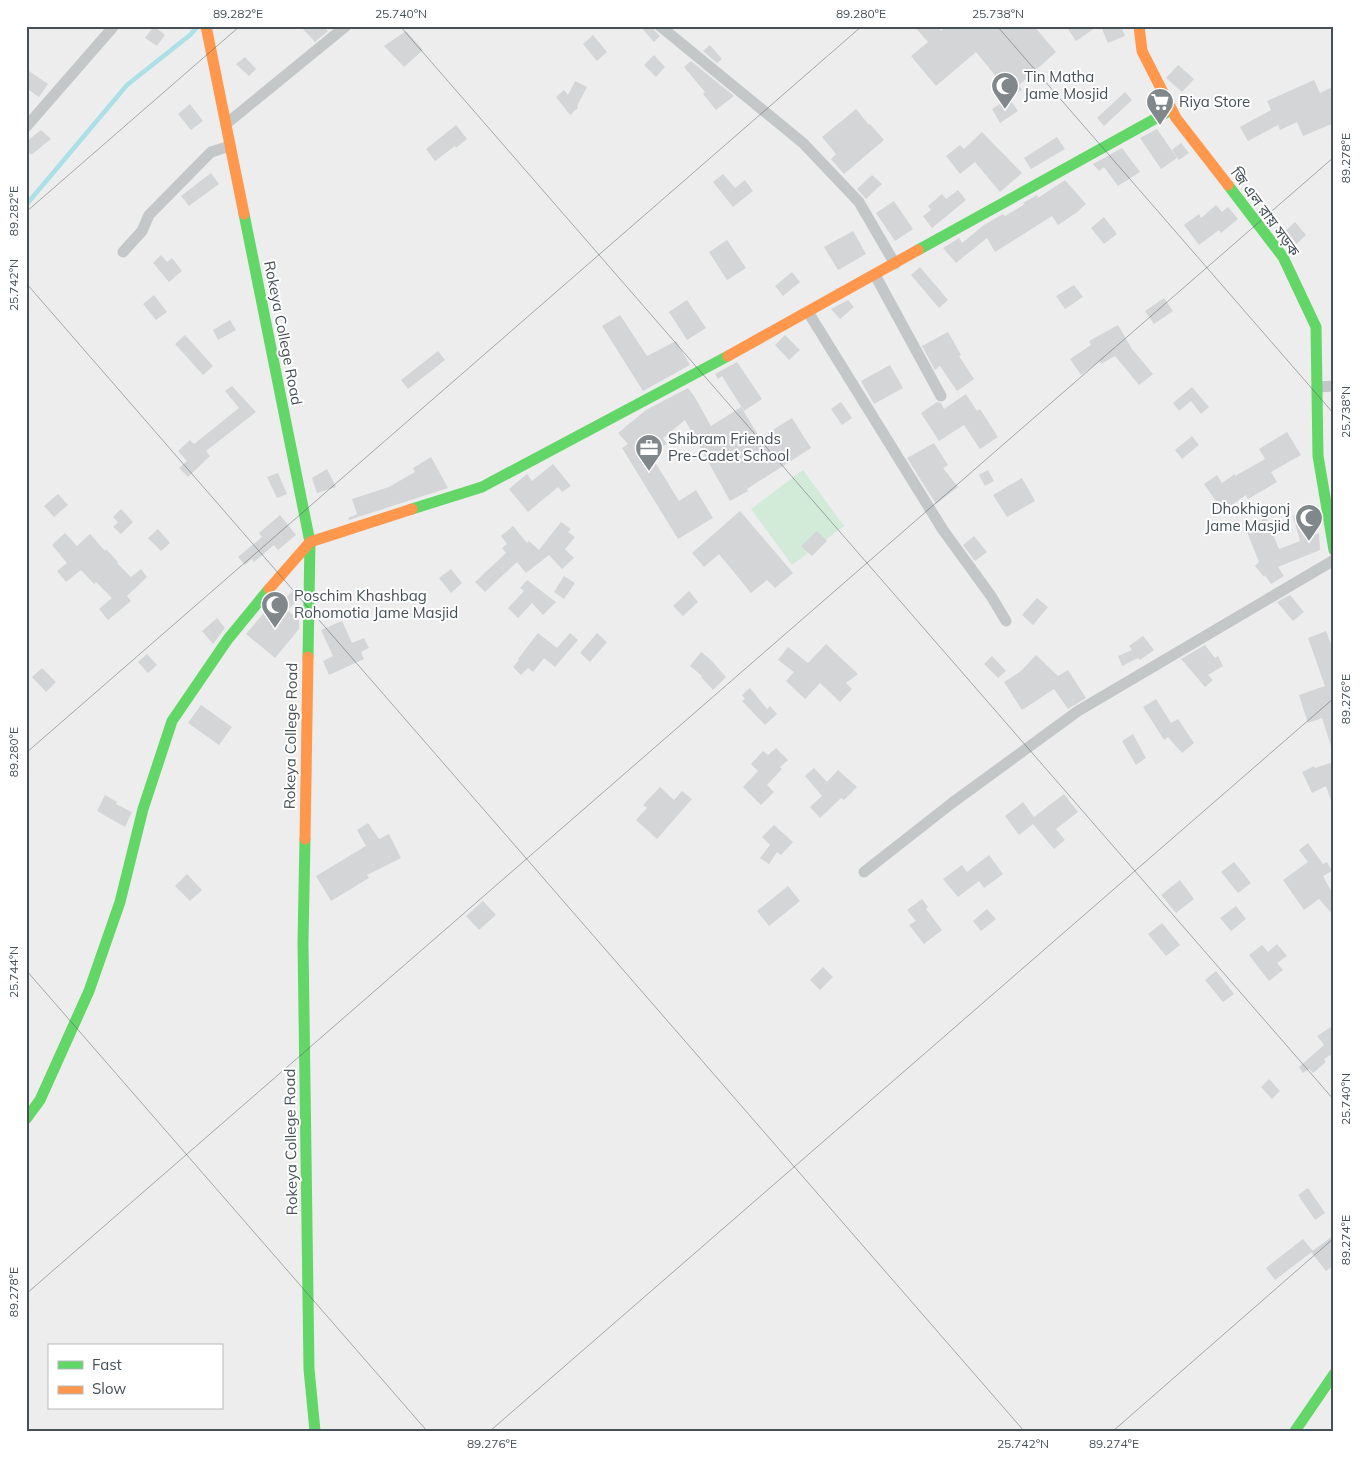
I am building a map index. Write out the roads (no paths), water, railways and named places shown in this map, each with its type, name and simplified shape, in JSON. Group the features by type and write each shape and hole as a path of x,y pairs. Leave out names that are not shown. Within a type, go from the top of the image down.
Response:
{"street":[{"path":"26,127 114,26"},
{"name":"Rokeya College Road","path":"206,26 310,542 303,942 309,1369 315,1431"},
{"path":"226,124 346,26"},
{"path":"660,26 803,144 859,202 895,264"},
{"name":"জি এল রায় সড়ক","path":"1139,26 1142,51 1171,110 1283,258 1316,327 1318,456 1334,550"},
{"path":"26,1118 40,1100 89,991 120,902 143,809 172,721 228,639 310,542 482,486 724,358 1171,110"},
{"path":"123,252 142,231 150,216 211,152 230,146"},
{"path":"875,275 941,396"},
{"path":"808,312 943,530 991,596 1006,621"},
{"path":"1317,387 1334,386"},
{"path":"864,872 952,803 1078,711 1334,560"},
{"path":"1295,1431 1334,1374"}],"waterway":[{"path":"26,205 127,85 190,35 198,26"}],"place":[{"name":"Tin Matha Jame Mosjid","path":"1005,110"},
{"name":"Riya Store","path":"1160,126"},
{"name":"Shibram Friends Pre-Cadet School","path":"649,472"},
{"name":"Dhokhigonj Jame Masjid","path":"1309,542"},
{"name":"Poschim Khashbag Rohomotia Jame Masjid","path":"275,629"}]}
